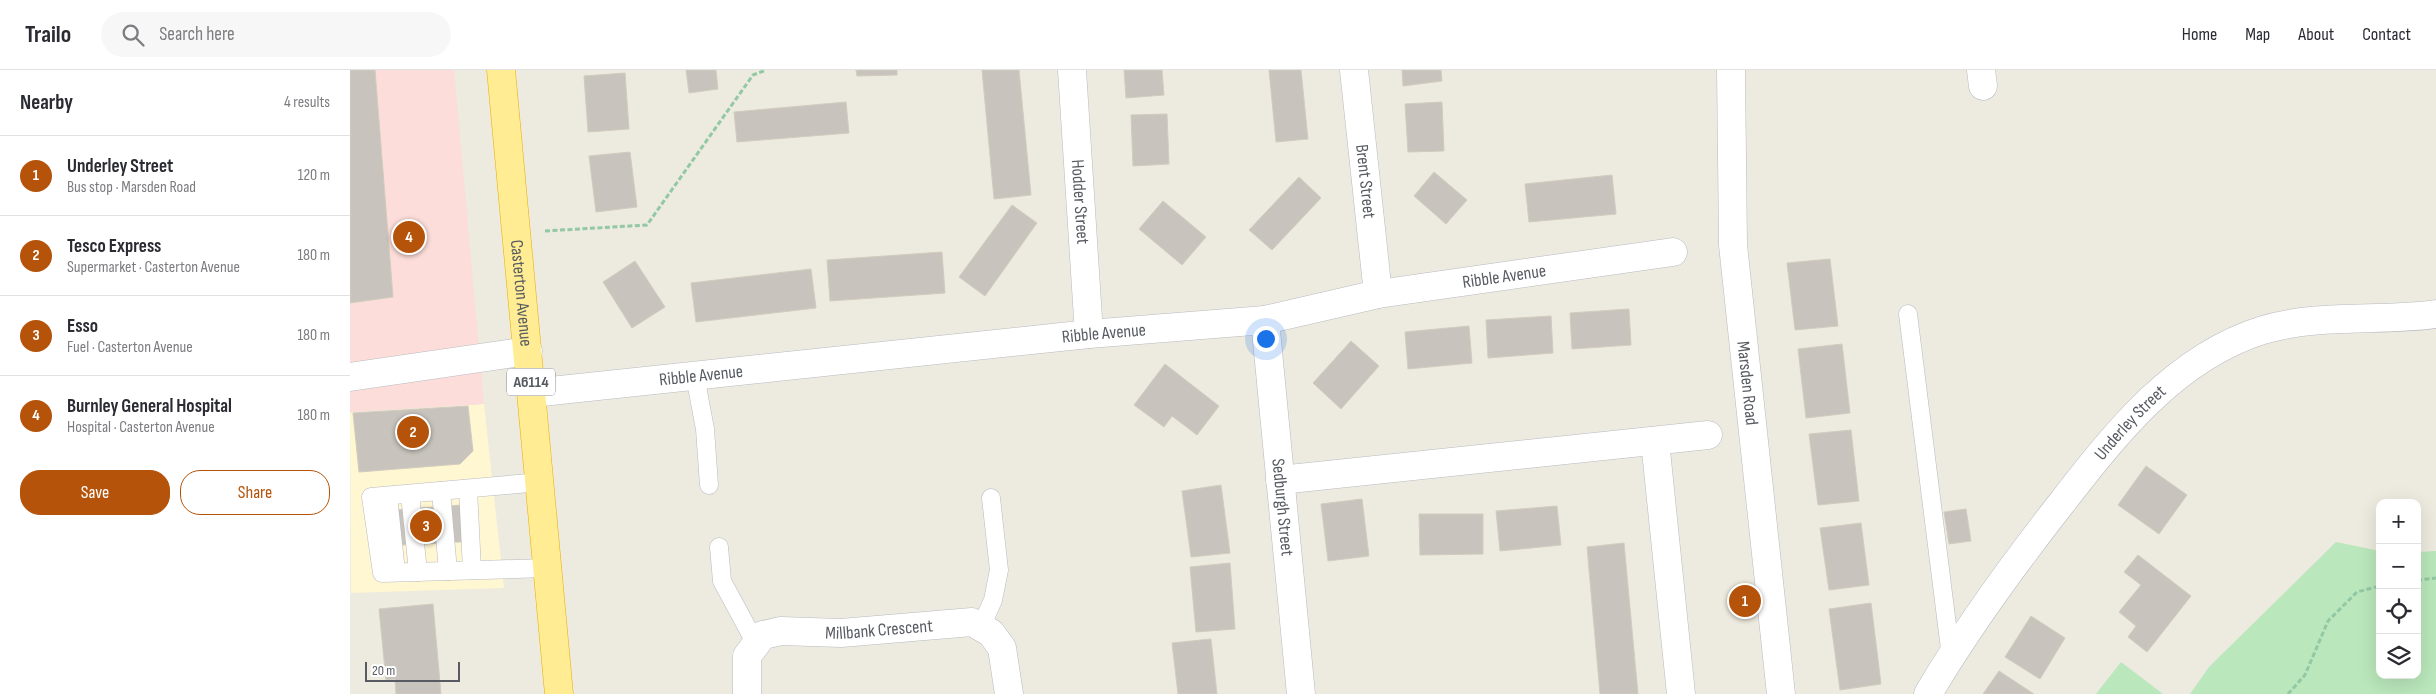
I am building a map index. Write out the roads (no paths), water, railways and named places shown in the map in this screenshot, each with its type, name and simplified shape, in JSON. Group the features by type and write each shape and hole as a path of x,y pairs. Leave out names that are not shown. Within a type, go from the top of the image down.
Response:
{"highway":[{"name":"Casterton Avenue","path":"501,70 559,694"}],"street":[{"name":"Hodder Street","path":"1072,70 1089,334"},
{"name":"Brent Street","path":"1354,70 1378,294"},
{"name":"Marsden Road","path":"1731,70 1733,245 1781,694"},
{"name":"Ribble Avenue","path":"532,394 1089,334 1265,320 1378,294 1673,252"},
{"name":"Underley Street","path":"1928,694 2012,567 2131,417 2174,378 2229,344 2264,330 2330,318 2436,314"},
{"name":"Sedburgh Street","path":"1265,320 1301,694"},
{"path":"350,377 528,351"},
{"path":"1280,480 1708,435"},
{"path":"1655,441 1680,694"},
{"name":"Millbank Crescent","path":"756,644 763,635 781,631 841,633 972,622 981,627"},
{"path":"981,627 992,633 1002,648 1008,694"},
{"path":"747,694 747,656 756,644"}],"lane":[{"path":"1908,314 1951,657"},
{"path":"695,376 705,429 709,485"},
{"path":"540,482 371,498 382,573 547,568"},
{"path":"468,489 472,570"},
{"path":"441,491 448,571"},
{"path":"410,494 418,572"},
{"path":"981,627 993,600 999,570 991,498"},
{"path":"719,547 722,581 756,644"}],"place":[{"name":"Burnley General Hospital","path":"409,237"},
{"name":"Tesco Express","path":"413,432"},
{"name":"Esso","path":"426,526"},
{"name":"Underley Street","path":"1745,601"}]}
